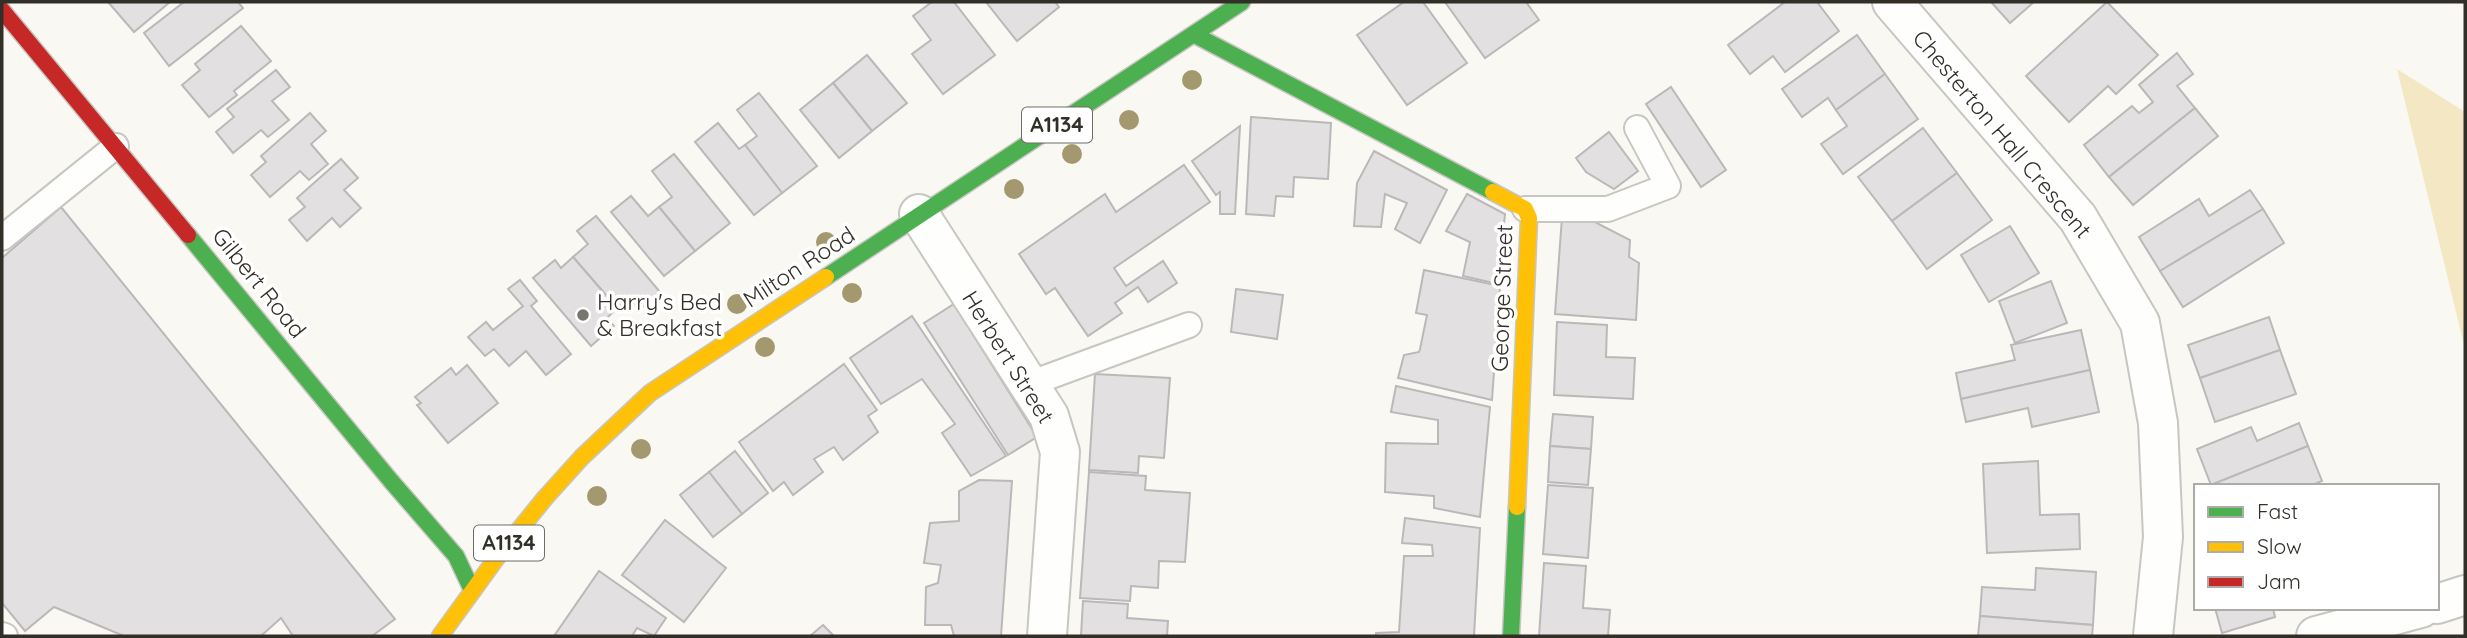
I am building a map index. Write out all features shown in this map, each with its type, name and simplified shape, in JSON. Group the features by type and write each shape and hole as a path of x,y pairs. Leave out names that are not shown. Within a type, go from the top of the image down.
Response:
{"street":[{"name":"Milton Road","path":"440,636 472,590 564,476 650,393 1242,2"},
{"name":"Chesterton Hall Crescent","path":"1892,2 2078,218 2140,324 2158,423 2164,537 2153,636"},
{"name":"Gilbert Road","path":"2,10 456,556 472,590"},
{"name":"George Street","path":"1195,35 1348,113 1525,209 1530,218 1511,636"},
{"name":"Herbert Street","path":"919,214 1049,416 1060,452 1047,636"},
{"path":"2439,603 2465,596"},
{"path":"2316,636 2414,610"}],"lane":[{"path":"1525,209 1608,209 1668,186 1637,128"},
{"path":"2,238 116,146"},
{"path":"1029,384 1189,325"}],"shaded area":[{"path":"2397,69 2465,112 2465,349"}],"building":[{"path":"108,2 170,2 134,32"},
{"path":"184,2 238,2 243,8 169,66 144,33"},
{"path":"932,2 954,2 995,55 943,94 912,54 931,40 913,16"},
{"path":"986,2 1055,2 1059,7 1017,41"},
{"path":"1404,2 1423,2 1467,63 1407,105 1357,35"},
{"path":"1445,2 1526,2 1539,20 1485,58"},
{"path":"1785,2 1817,2 1839,31 1785,72 1773,56 1750,74 1728,45"},
{"path":"1991,2 2034,2 2010,23"},
{"path":"2107,2 2158,55 2116,94 2108,86 2069,122 2026,76"},
{"path":"241,26 271,61 234,91 237,95 209,117 182,85 200,70 195,64"},
{"path":"1857,35 1885,74 1836,110 1828,98 1802,117 1782,89"},
{"path":"2177,53 2193,74 2177,86 2195,108 2109,177 2084,145 2132,106 2139,113 2153,102 2139,85"},
{"path":"867,55 907,103 872,131 833,83"},
{"path":"276,70 290,87 272,101 289,120 268,137 261,130 233,153 216,132 234,117 227,109"},
{"path":"1885,74 1918,119 1843,174 1821,144 1847,126 1836,110"},
{"path":"833,83 872,131 839,158 800,110"},
{"path":"1671,87 1726,170 1701,187 1646,104"},
{"path":"759,93 817,166 782,193 745,145 757,136 737,110"},
{"path":"2195,108 2218,136 2133,205 2109,177"},
{"path":"310,113 326,131 311,144 328,164 309,180 300,171 270,197 251,175 266,162 261,156"},
{"path":"1251,117 1331,123 1328,179 1294,177 1293,197 1276,196 1274,216 1246,214"},
{"path":"718,123 739,149 745,145 782,193 754,215 695,142"},
{"path":"1240,126 1235,214 1220,214 1220,192 1216,195 1192,161"},
{"path":"1923,128 1957,173 1892,221 1858,177"},
{"path":"1609,132 1638,171 1614,189 1586,172 1576,158"},
{"path":"1374,151 1447,190 1420,243 1395,229 1407,203 1385,194 1381,227 1354,226 1357,183"},
{"path":"674,154 730,223 695,251 659,207 672,197 652,171"},
{"path":"341,159 358,178 344,190 361,208 340,227 332,218 307,241 289,220 305,207 297,198"},
{"path":"1184,165 1210,202 1114,268 1126,286 1163,261 1177,283 1148,302 1138,287 1115,303 1122,313 1088,336 1055,288 1046,294 1019,254 1105,194 1116,212"},
{"path":"1957,173 1992,220 1927,269 1892,221"},
{"path":"2250,190 2263,209 2160,271 2139,237 2199,199 2209,216"},
{"path":"1467,194 1505,214 1498,284 1463,276 1470,242 1446,231"},
{"path":"631,196 648,216 659,207 695,251 664,276 611,212"},
{"path":"61,207 395,619 372,636 293,636 281,618 261,636 124,636 54,607 25,631 2,603 2,258"},
{"path":"2263,209 2284,243 2183,307 2160,271"},
{"path":"596,216 660,292 639,310 629,299 617,308 573,257 588,244 577,231"},
{"path":"1562,217 1591,220 1630,240 1629,257 1639,263 1636,320 1555,314"},
{"path":"2010,226 2039,273 1989,302 1961,255"},
{"path":"573,257 617,308 607,318 614,326 591,346 533,278 555,260 561,268"},
{"path":"1424,270 1500,286 1492,400 1398,378 1404,355 1419,352 1420,349 1427,315 1416,313"},
{"path":"520,280 537,301 531,306 571,354 546,375 526,351 509,366 494,349 485,356 468,337 486,322 493,330 523,306 508,289"},
{"path":"2051,281 2067,323 2015,343 1999,301"},
{"path":"1236,289 1283,295 1277,339 1231,332"},
{"path":"954,304 1037,437 1008,455 924,323"},
{"path":"912,316 1006,456 971,476 942,433 955,424 922,379 881,404 850,358"},
{"path":"2269,317 2280,350 2200,378 2188,345"},
{"path":"1557,322 1607,325 1606,357 1635,358 1633,399 1554,395"},
{"path":"2081,330 2090,370 1961,399 1956,373 2015,360 2011,345"},
{"path":"2280,350 2296,394 2215,422 2200,378"},
{"path":"844,364 877,410 868,416 878,432 843,460 834,447 814,459 823,472 793,495 784,482 773,491 739,442"},
{"path":"467,365 498,403 448,443 417,405 421,403 415,397 451,368 456,375"},
{"path":"2090,370 2099,412 2032,427 2028,408 1966,422 1961,399"},
{"path":"1095,374 1170,378 1164,458 1139,456 1138,473 1089,470"},
{"path":"1396,386 1490,407 1480,517 1434,508 1434,496 1385,492 1386,443 1438,444 1438,420 1391,412"},
{"path":"1553,414 1593,417 1591,449 1550,446"},
{"path":"2299,423 2308,446 2211,484 2197,449 2251,427 2257,441"},
{"path":"1550,446 1591,449 1588,485 1548,482"},
{"path":"2308,446 2322,481 2315,484 2213,484"},
{"path":"735,451 768,493 742,514 709,472"},
{"path":"2038,461 2040,515 2079,514 2080,549 1987,553 1983,464"},
{"path":"709,472 742,514 713,537 680,495"},
{"path":"1089,472 1146,476 1145,490 1190,493 1185,562 1159,561 1158,588 1131,586 1130,601 1080,598"},
{"path":"979,480 1012,481 1001,636 954,636 951,625 925,625 926,587 938,583 941,565 924,563 930,523 959,521 959,491"},
{"path":"1548,485 1593,488 1588,558 1543,554"},
{"path":"1405,518 1480,528 1474,636 1376,636 1376,633 1399,632 1404,556 1433,556 1432,545 1402,543"},
{"path":"665,520 726,568 684,622 622,575"},
{"path":"1544,563 1586,566 1583,608 1610,610 1608,636 1539,636"},
{"path":"2036,568 2096,572 2093,625 1980,616 1982,587 2035,590"},
{"path":"599,571 666,618 654,636 637,628 632,636 554,636"},
{"path":"1083,601 1128,604 1127,618 1168,621 1167,636 1081,636"},
{"path":"2216,610 2273,610 2275,617 2222,633"},
{"path":"1980,616 2093,625 2092,636 1978,636"},
{"path":"823,625 834,636 810,636"}],"traffic: fast":[{"path":"826,277 1242,2"},
{"path":"1195,35 1493,192"},
{"path":"188,235 456,556 472,590"},
{"path":"1511,636 1517,507"}],"traffic: slow":[{"path":"1493,192 1525,209 1529,218 1517,507"},
{"path":"440,636 498,556 545,498 582,457 650,393 826,277"}],"traffic: jam":[{"path":"2,10 188,235"}],"place":[{"name":"Harry's Bed & Breakfast","path":"583,315"}]}
